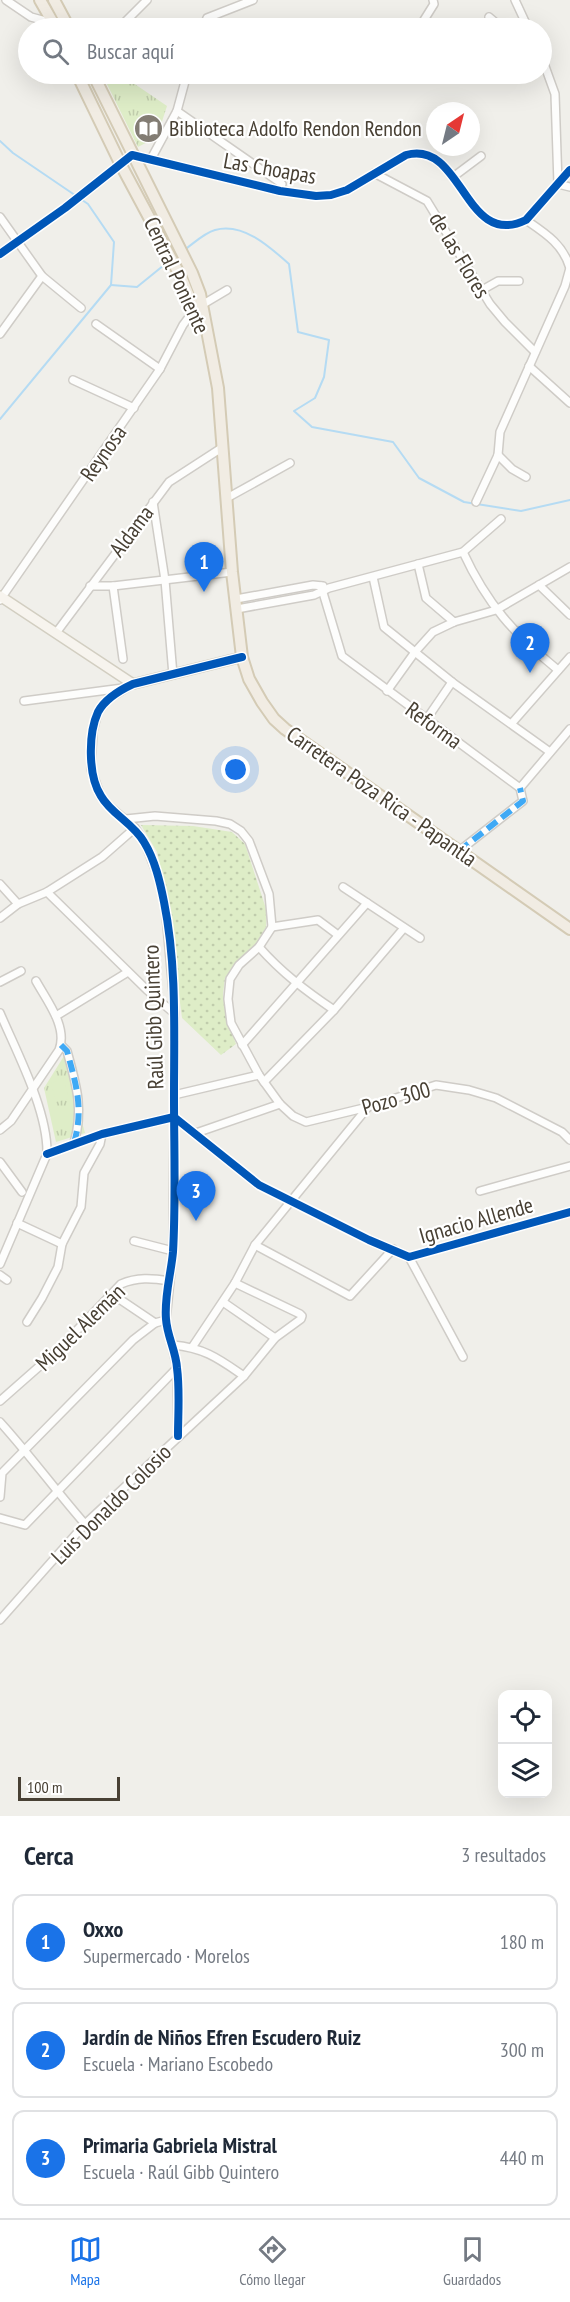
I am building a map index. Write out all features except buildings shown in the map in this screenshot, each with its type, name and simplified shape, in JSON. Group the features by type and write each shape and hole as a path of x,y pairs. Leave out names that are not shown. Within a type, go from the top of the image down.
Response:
{"main road":[{"path":"40,0 50,18"},
{"path":"54,0 64,18"},
{"name":"Central Poniente","path":"82,84 121,165 198,307"},
{"name":"Central Poniente","path":"98,84 192,273 208,343"},
{"name":"Carretera Poza Rica - Papantla","path":"208,343 218,388 232,572 242,657 249,679 262,702 274,719 285,729 569,926"}],"street":[{"path":"6,0 34,18"},
{"path":"129,18 147,0"},
{"path":"207,18 253,0"},
{"path":"425,18 434,0"},
{"path":"515,0 523,18"},
{"path":"152,159 177,111 184,84"},
{"path":"552,84 555,94 558,184"},
{"path":"177,111 282,184 280,191"},
{"name":"Las Choapas","path":"132,155 202,174 280,191 316,196 332,195 347,190 406,155 417,154 435,159 453,177 474,207 487,220 502,226 526,220"},
{"path":"0,255 132,155"},
{"path":"453,177 481,156"},
{"path":"476,502 498,455 500,432 565,286 570,268 567,256 552,238 526,220 570,170"},
{"name":"de las Flores","path":"374,174 427,201 482,290 505,322 535,352"},
{"path":"558,184 570,187"},
{"path":"0,217 42,276 81,308"},
{"path":"0,334 42,276"},
{"path":"482,290 498,281 519,281"},
{"path":"198,307 228,290"},
{"name":"Reynosa","path":"1,598 134,408 160,369 183,325 198,307"},
{"path":"96,324 160,369"},
{"path":"529,366 570,403"},
{"path":"73,380 134,408"},
{"name":"Aldama","path":"56,633 170,482 223,447"},
{"path":"498,455 512,469 526,477"},
{"path":"227,498 290,463"},
{"path":"153,502 165,580 172,675"},
{"path":"236,604 284,601 314,595 324,588 463,552 501,519"},
{"path":"463,552 476,581 496,610 524,642 558,670"},
{"path":"418,564 426,598 454,622"},
{"path":"387,691 415,652 433,632 454,622 496,610 570,567"},
{"path":"90,586 113,586 232,572"},
{"path":"373,577 384,627 452,682 550,752"},
{"path":"236,604 313,585 324,588"},
{"path":"539,585 570,615"},
{"path":"113,586 123,659"},
{"name":"Reforma","path":"324,588 342,657 520,788"},
{"path":"282,591 284,601"},
{"path":"1,598 56,633 129,686"},
{"path":"24,701 129,686 242,657"},
{"path":"512,723 570,657"},
{"path":"426,720 452,682"},
{"name":"Raúl Gibb Quintero","path":"129,686 108,699 98,712 93,731 91,769 101,797 135,828 145,843 165,904 176,1014 173,1251 166,1320"},
{"path":"459,851 523,801 520,788 570,729"},
{"path":"126,819 155,816 216,821 230,824 240,831 249,841 268,894 272,927 259,947 296,984 334,1010"},
{"path":"0,918 18,904 47,892 102,857 135,828"},
{"path":"0,884 18,904"},
{"path":"343,887 420,938"},
{"path":"47,892 128,972 176,1014"},
{"path":"242,1046 367,903"},
{"path":"272,927 318,920 338,935"},
{"path":"174,1095 261,1078 334,1010 405,928"},
{"name":"Pozo 300","path":"259,947 239,965 230,979 228,999 231,1023 261,1078 280,1104 300,1121 306,1122 368,1107 436,1085 469,1090 496,1098 562,1132 570,1140"},
{"path":"0,982 21,971"},
{"path":"56,1016 128,972"},
{"path":"0,1130 11,1121 61,1045 61,1032 56,1016 36,981"},
{"path":"0,1013 32,1088 47,1138 47,1154 0,1264"},
{"path":"61,1045 67,1051 80,1109 74,1143"},
{"path":"196,1133 280,1104"},
{"path":"193,1346 235,1283 255,1245 368,1107"},
{"path":"47,1154 102,1134 174,1117"},
{"name":"Ignacio Allende","path":"174,1117 259,1185 369,1240 409,1257 570,1212"},
{"path":"27,1322 58,1267 62,1244 81,1207 84,1173 100,1144 102,1134"},
{"path":"0,1162 22,1192"},
{"path":"480,1191 570,1166"},
{"path":"17,1223 62,1244"},
{"path":"134,1241 173,1251"},
{"path":"255,1245 350,1296 393,1249"},
{"path":"409,1257 464,1357"},
{"name":"Miguel Alemán","path":"0,1401 59,1349 121,1284 133,1279 153,1278 169,1281"},
{"name":"Luis Donaldo Colosio","path":"0,1620 86,1524 244,1376 275,1338 302,1316 235,1283"},
{"path":"112,1294 155,1323"},
{"path":"223,1302 275,1338"},
{"path":"0,1497 2,1473 133,1340 155,1323 166,1320 177,1368 178,1436"},
{"path":"173,1345 193,1346 212,1353 244,1376"},
{"path":"0,1518 25,1525 177,1368"},
{"path":"0,1422 26,1450 57,1492 86,1524"}],"green space":[{"path":"107,84 135,84 167,106 157,137 138,147"},
{"path":"123,85 145,101 139,109 118,93"},
{"path":"141,825 193,826 232,832 245,844 267,912 266,927 258,941 225,978 223,994 228,1022 236,1044 221,1055 182,1018 165,886 157,852"},
{"path":"64,1056 85,1133 56,1142 44,1088"},
{"path":"63,1078 69,1099 56,1102 51,1083"}],"waterway":[{"path":"0,141 13,153 88,204 114,242 111,285 0,419"},
{"path":"184,250 211,231 225,228 246,233 255,238 289,264 298,332 329,340 324,377 315,398 294,411 312,427 393,442 419,478 464,502 521,511 570,500"},
{"path":"111,285 137,287 169,261"}],"marked path":[{"path":"459,851 523,801 520,788"},
{"path":"61,1045 67,1051 78,1097 79,1108 74,1143"}],"cycle path":[{"path":"0,254 65,208 132,155 280,191 316,196 331,195 347,190 406,155 425,154 440,163 453,176 476,208 489,220 505,225 526,220 570,170"},
{"path":"178,1436 178,1376 166,1311 173,1252 175,1194 174,999 168,926 159,879 148,849 134,829 110,808 97,788 92,766 91,743 98,712 109,699 123,689 133,684 242,657"},
{"path":"47,1154 102,1134 174,1117 259,1185 369,1240 409,1257 570,1212"}],"place":[{"name":"Biblioteca Adolfo Rendon Rendon","path":"148,128"},
{"name":"Oxxo","path":"204,592"},
{"name":"Jardín de Niños Efren Escudero Ruiz","path":"530,673"},
{"name":"Primaria Gabriela Mistral","path":"196,1221"}]}
